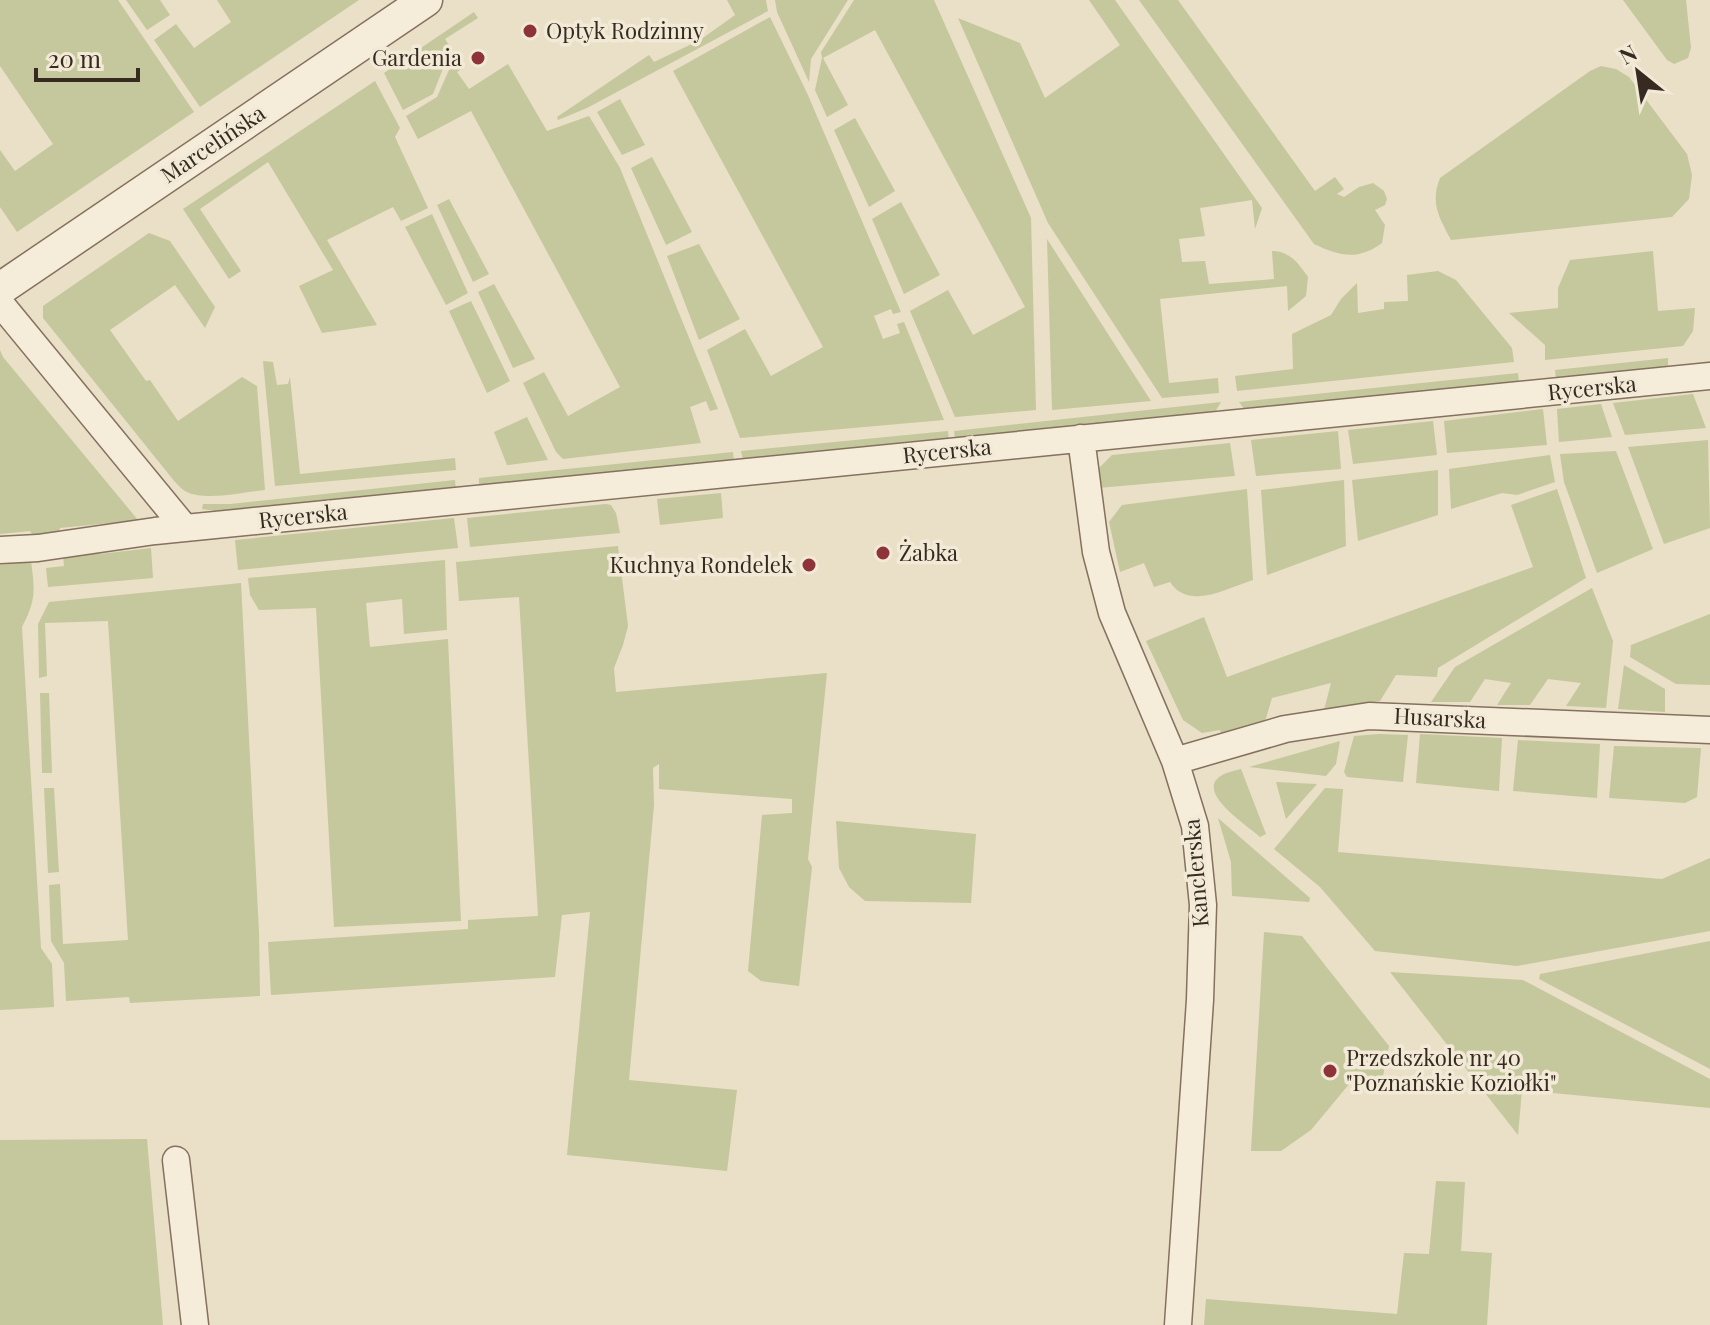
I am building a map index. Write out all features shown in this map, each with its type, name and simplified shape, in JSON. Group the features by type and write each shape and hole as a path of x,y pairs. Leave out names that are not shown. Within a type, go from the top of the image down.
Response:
{"street":[{"name":"Marcelińska","path":"0,289 426,0"},
{"path":"0,303 185,528"},
{"name":"Rycerska","path":"0,550 185,528 1710,376"},
{"name":"Kanclerska","path":"1081,438 1096,552 1112,613 1175,761 1195,826 1203,905 1200,1000 1178,1325"},
{"name":"Husarska","path":"1175,761 1285,729 1369,716 1710,730"},
{"path":"176,1160 195,1325"}],"green space":[{"path":"0,0 118,0 194,112 17,232 0,207 0,150 15,171 53,144 0,66"},
{"path":"126,0 160,0 170,15 147,30"},
{"path":"217,0 359,0 200,107 154,40 176,24 194,48 231,22"},
{"path":"727,0 766,0 768,11 587,108 558,120 557,117 649,55 654,62 700,40 735,15"},
{"path":"775,0 848,0 811,59 809,82 777,12"},
{"path":"854,0 934,0 1031,218 1036,410 955,417 910,311 948,290 973,335 1025,307 875,30 823,58 848,105 827,117 815,90 821,52"},
{"path":"1089,0 1115,0 1262,208 1255,229 1252,200 1200,208 1205,236 1179,239 1182,262 1205,261 1209,284 1274,279 1272,251 1284,253 1293,259 1308,277 1306,296 1288,311 1287,286 1160,299 1169,383 1218,378 1219,393 1162,398 1048,223 958,18 1020,43 1045,98 1120,45"},
{"path":"1139,0 1178,0 1315,191 1335,177 1344,189 1337,194 1344,197 1359,187 1373,183 1384,191 1387,199 1385,205 1375,210 1385,225 1382,243 1373,249 1348,255 1314,244"},
{"path":"1623,0 1686,0 1691,48 1688,58 1674,64 1667,60"},
{"path":"474,12 478,18 445,39 451,48 433,94 403,110 384,73"},
{"path":"770,17 807,93 901,312 893,314 891,309 874,316 883,339 900,333 897,324 904,322 944,420 740,438 707,350 745,329 771,376 823,347 673,71"},
{"path":"457,52 466,66 457,72 469,89 508,64 547,131 589,116 620,168 718,409 710,411 706,401 690,407 701,443 563,459 556,452 523,383 544,372 568,416 620,387 471,111 418,139 406,116 437,97"},
{"path":"1601,66 1616,69 1629,77 1687,154 1692,175 1689,199 1672,217 1451,240 1436,203 1440,178"},
{"path":"375,81 400,128 395,137 428,208 401,221 393,207 327,240 377,325 322,333 299,286 333,270 268,162 200,209 241,271 229,279 183,209"},
{"path":"620,99 645,145 622,155 597,112"},
{"path":"855,118 895,191 869,207 834,130"},
{"path":"652,157 692,232 666,245 631,168"},
{"path":"449,199 489,274 473,282 437,205"},
{"path":"901,202 940,275 904,294 872,219"},
{"path":"432,214 468,293 446,305 405,227"},
{"path":"149,233 170,241 215,307 205,328 175,285 110,330 178,421 242,377 257,386 265,490 203,496 183,490 43,318 43,306"},
{"path":"1047,239 1151,401 1052,410"},
{"path":"699,244 740,319 699,340 667,256"},
{"path":"1653,251 1658,311 1695,308 1693,331 1683,346 1545,360 1545,345 1509,313 1558,308 1558,288 1570,260"},
{"path":"1438,271 1456,280 1512,348 1514,362 1237,391 1235,376 1293,369 1292,334 1331,315 1357,283 1358,313 1384,309 1384,302 1408,301 1407,275"},
{"path":"494,284 535,359 513,368 478,292"},
{"path":"471,301 510,381 487,393 449,311"},
{"path":"0,350 138,520 115,525 60,528 58,534 34,537 30,531 0,534"},
{"path":"1668,358 1668,366 1556,379 1555,370"},
{"path":"263,361 273,362 277,385 288,384 290,377 300,474 455,458 456,470 275,486"},
{"path":"1518,373 1519,383 1245,410 1239,402"},
{"path":"1693,394 1706,428 1625,435 1613,403"},
{"path":"1221,402 1215,412 955,439 954,431"},
{"path":"1601,404 1612,437 1559,442 1557,409"},
{"path":"1543,409 1547,445 1447,453 1444,421"},
{"path":"527,417 548,460 507,465 494,432"},
{"path":"1433,421 1437,455 1353,464 1348,430"},
{"path":"948,431 949,441 743,460 741,451"},
{"path":"1338,431 1341,469 1256,476 1251,440"},
{"path":"1708,440 1710,528 1664,544 1628,447"},
{"path":"1230,443 1235,476 1098,488 1096,471 1112,455"},
{"path":"1616,451 1653,549 1597,573 1564,482 1560,454"},
{"path":"733,452 734,462 479,488 479,478"},
{"path":"1550,455 1555,482 1517,495 1502,493 1451,509 1449,469"},
{"path":"1438,470 1438,515 1358,541 1352,480"},
{"path":"455,480 456,490 232,513 202,509 203,504 230,504"},
{"path":"1344,480 1346,546 1267,575 1261,490"},
{"path":"1247,489 1253,580 1198,596 1178,591 1170,582 1154,587 1144,563 1120,572 1109,522 1122,505"},
{"path":"1557,489 1586,578 1438,668 1437,677 1396,675 1380,701 1324,710 1331,683 1272,698 1263,728 1223,739 1220,730 1202,733 1183,720 1146,641 1204,617 1227,677 1533,567 1511,505"},
{"path":"721,493 723,518 660,525 657,499"},
{"path":"611,505 616,513 620,533 470,547 467,518"},
{"path":"454,518 458,548 238,570 235,540"},
{"path":"618,546 628,626 614,668 616,692 827,673 799,986 761,981 748,971 762,815 792,813 792,799 659,789 659,764 653,768 654,805 629,1080 737,1090 727,1171 567,1155 590,912 562,915 555,977 271,995 268,942 468,929 468,920 538,916 519,597 459,601 456,562"},
{"path":"151,548 153,578 48,587 46,568 64,566 63,555 92,550 100,554"},
{"path":"445,560 447,630 404,634 402,599 366,603 370,647 448,639 461,921 334,927 316,608 259,610 250,595 248,578"},
{"path":"31,561 33,595 22,627 41,948 52,964 54,1007 0,1010 0,565"},
{"path":"241,583 260,996 130,1003 129,997 66,1001 64,963 51,941 49,885 60,884 63,944 128,940 108,621 45,623 47,676 39,678 38,624 49,602"},
{"path":"1592,588 1613,641 1606,708 1566,706 1581,683 1548,679 1530,705 1497,705 1511,683 1485,679 1470,702 1431,702 1455,667"},
{"path":"1710,614 1710,685 1676,684 1630,657 1631,645"},
{"path":"1624,665 1665,689 1665,712 1618,709"},
{"path":"40,693 49,693 52,773 42,773"},
{"path":"1420,734 1502,738 1499,791 1416,783"},
{"path":"1408,735 1403,782 1347,777 1344,772 1354,736"},
{"path":"1518,740 1600,744 1597,798 1513,791"},
{"path":"1340,741 1336,764 1326,776 1249,767"},
{"path":"1614,746 1701,748 1697,797 1685,803 1609,798"},
{"path":"1241,769 1266,834 1260,837 1228,810 1215,794 1217,779"},
{"path":"1276,782 1317,784 1286,819"},
{"path":"44,788 54,788 59,872 48,873"},
{"path":"1325,788 1343,789 1338,852 1662,879 1710,858 1710,931 1517,966 1375,951 1320,887 1274,849"},
{"path":"1218,818 1310,898 1309,902 1232,896 1231,862"},
{"path":"836,821 976,834 971,903 865,901 849,887 839,868"},
{"path":"1264,932 1302,936 1389,1046 1382,1081 1350,1083 1311,1130 1281,1151 1251,1151"},
{"path":"1710,941 1710,1069 1539,979 1540,974"},
{"path":"1390,972 1523,980 1710,1079 1710,1108 1522,1090 1518,1135"},
{"path":"147,1139 163,1325 0,1325 0,1140"},
{"path":"1436,1181 1465,1182 1461,1251 1492,1253 1487,1325 1204,1325 1206,1299 1397,1314 1404,1253 1429,1254"}],"place":[{"name":"Optyk Rodzinny","path":"530,31"},
{"name":"Gardenia","path":"478,58"},
{"name":"Żabka","path":"883,553"},
{"name":"Kuchnya Rondelek","path":"809,565"},
{"name":"Przedszkole nr 40 \"Poznańskie Koziołki\"","path":"1330,1071"}]}
